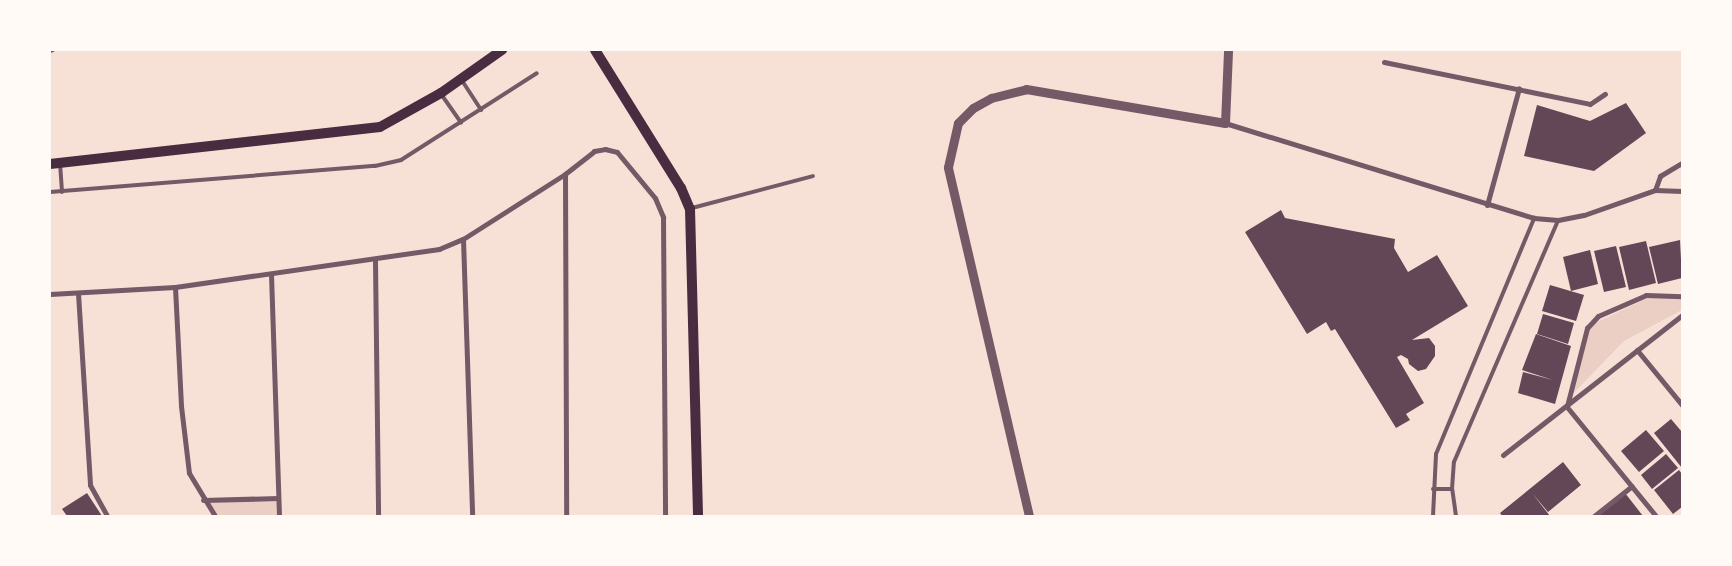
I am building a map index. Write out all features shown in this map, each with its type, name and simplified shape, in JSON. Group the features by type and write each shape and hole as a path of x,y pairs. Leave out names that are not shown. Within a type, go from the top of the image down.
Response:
{"main road":[{"path":"55,164 380,128 441,94 502,50"},
{"path":"595,50 680,188 690,209 698,516"}],"street":[{"path":"1225,123 1228,50"},
{"path":"1384,62 1590,104 1605,94"},
{"path":"1487,205 1519,88"},
{"path":"1029,516 948,166 958,123 973,108 991,98 1026,89 1225,123 1534,218 1558,220 1655,190 1682,191"},
{"path":"50,294 175,287 375,261 439,250 463,239 565,174 594,151 605,149 617,152 655,198 663,217 665,516"},
{"path":"1655,190 1660,176 1682,163"},
{"path":"565,174 566,516"},
{"path":"463,239 472,516"},
{"path":"375,261 378,516"},
{"path":"271,274 279,516"},
{"path":"175,287 181,406 189,473 203,500 215,516"},
{"path":"78,293 90,485 107,516"},
{"path":"1567,407 1587,328 1598,316 1646,295 1682,296"},
{"path":"1503,455 1567,407 1682,315"},
{"path":"1637,350 1682,406"},
{"path":"1567,407 1656,516"},
{"path":"1594,516 1632,486"},
{"path":"203,500 278,498"}],"lane":[{"path":"50,192 375,166 401,160 537,73"},
{"path":"461,79 481,110"},
{"path":"441,94 461,123"},
{"path":"55,164 62,192"},
{"path":"690,209 813,176"},
{"path":"1433,516 1436,454 1534,218"},
{"path":"1456,516 1452,489 1454,462 1558,220"},
{"path":"1433,489 1452,489"}],"shaded area":[{"path":"1650,297 1682,298 1682,310 1624,341 1566,401 1589,326"},
{"path":"278,498 279,516 215,516 203,500"}],"building":[{"path":"1626,103 1646,133 1594,171 1524,156 1537,105 1590,121"},
{"path":"1281,210 1285,218 1395,239 1394,248 1408,272 1437,255 1468,306 1412,340 1429,338 1435,346 1435,356 1426,369 1418,371 1409,364 1408,359 1401,355 1397,357 1424,403 1406,414 1410,420 1396,428 1335,329 1331,331 1326,322 1307,334 1245,232"},
{"path":"1680,240 1682,278 1658,284 1649,247"},
{"path":"1646,241 1656,283 1629,290 1619,247"},
{"path":"1616,246 1626,287 1604,292 1594,251"},
{"path":"1590,250 1598,284 1571,291 1563,257"},
{"path":"1550,285 1584,295 1576,321 1542,311"},
{"path":"1543,314 1574,323 1568,344 1537,334"},
{"path":"1536,334 1571,346 1555,404 1518,393 1523,372 1553,380 1522,370"},
{"path":"1671,419 1682,432 1682,468 1654,433"},
{"path":"1646,430 1664,451 1639,472 1621,451"},
{"path":"1666,454 1678,468 1652,489 1641,475"},
{"path":"1563,462 1581,485 1548,512 1532,493 1550,516 1502,516 1500,513"},
{"path":"1679,470 1682,474 1682,507 1673,514 1654,490"},
{"path":"87,493 102,516 67,516 62,509"},
{"path":"1625,493 1643,516 1602,516 1599,513"}]}
